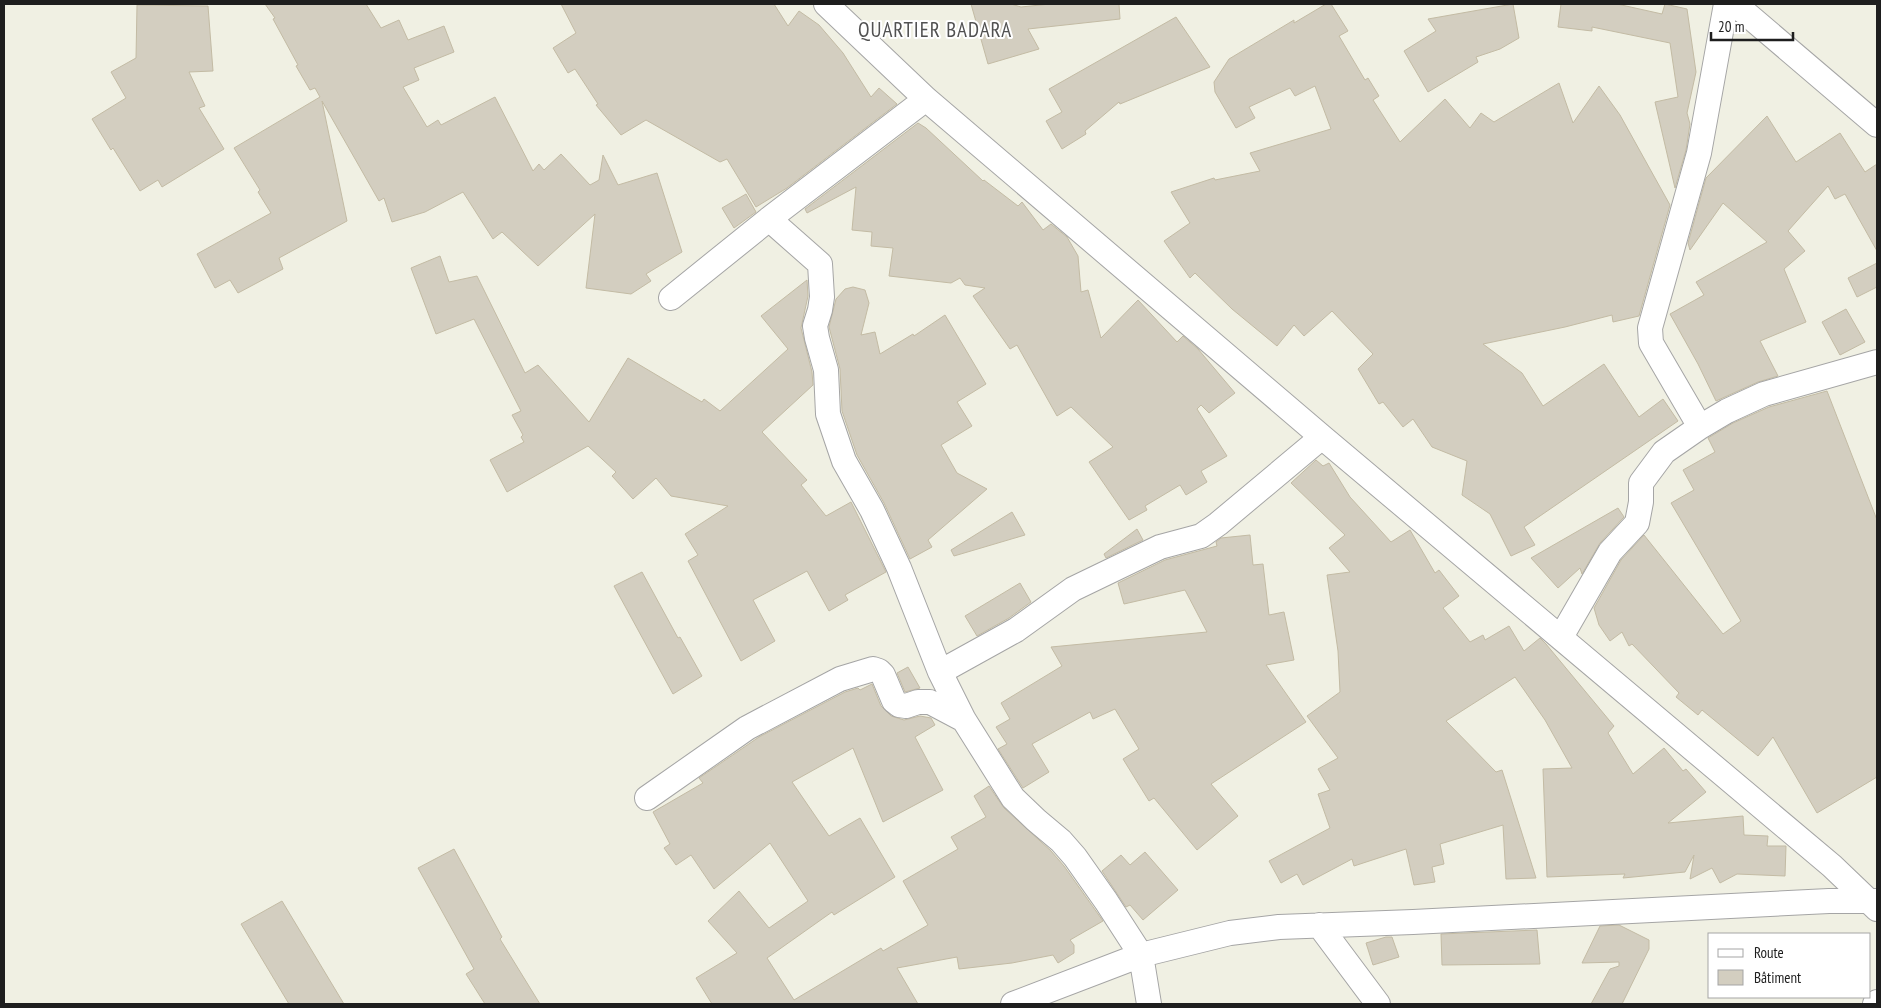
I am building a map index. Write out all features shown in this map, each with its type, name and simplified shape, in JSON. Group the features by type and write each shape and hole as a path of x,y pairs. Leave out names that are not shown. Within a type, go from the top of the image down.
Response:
{"street":[{"path":"826,4 926,99 1322,437 1875,903"},
{"path":"1700,427 1651,343 1650,328 1699,153 1726,4"},
{"path":"1735,4 1877,125"},
{"path":"671,298 769,219 926,99"},
{"path":"769,219 820,264 822,297 816,326 817,338 826,370 828,414 844,461 872,510 899,568 940,672 964,720 1013,798 1061,841 1075,857 1141,955 1149,1004"},
{"path":"1561,637 1610,552 1637,523 1641,483 1664,452 1727,411 1764,394 1877,362"},
{"path":"940,672 1016,630 1073,588 1160,547 1200,536 1218,524 1322,437"},
{"path":"647,798 747,728 840,679 873,669 883,674 894,701 899,706 918,702 930,702 964,720"},
{"path":"1013,1004 1141,955 1230,933 1279,927 1875,903"},
{"path":"1319,925 1378,1004"}],"building":[{"path":"265,4 366,4 381,28 399,20 408,40 444,26 454,52 414,68 419,80 403,87 427,127 438,120 441,125 495,97 533,171 539,164 544,170 561,154 590,185 599,180 603,155 618,185 657,173 682,252 646,274 651,281 631,294 586,288 595,214 538,266 502,232 493,239 463,192 425,212 392,222 384,198 379,201 322,101 347,221 279,258 283,269 238,293 230,280 215,288 197,254 271,213 258,192 260,190 234,148 320,97 315,88 310,90 273,19 275,18"},
{"path":"561,4 774,4 788,26 799,11 819,25 843,53 871,97 879,88 897,104 787,188 756,207 727,159 720,162 646,120 621,135 596,105 598,104 575,69 568,73 553,48 576,33"},
{"path":"971,4 1011,4 1021,7 1050,4 1119,4 1120,19 1028,29 1039,49 988,64"},
{"path":"1326,4 1331,4 1348,31 1339,36 1365,80 1368,78 1379,96 1373,100 1400,142 1445,99 1470,128 1481,113 1494,122 1559,83 1573,123 1599,86 1620,115 1670,205 1639,316 1613,322 1612,315 1483,344 1522,373 1543,406 1604,364 1639,417 1663,399 1678,421 1524,527 1535,545 1511,556 1490,514 1462,495 1467,461 1432,447 1413,419 1403,427 1383,402 1379,404 1358,369 1373,354 1332,311 1304,336 1294,325 1277,346 1232,309 1195,273 1190,278 1164,241 1190,223 1171,192 1214,178 1215,180 1260,171 1250,153 1331,129 1315,86 1295,96 1290,88 1249,107 1255,118 1236,128 1215,92 1214,82 1229,59 1294,20 1294,23"},
{"path":"1513,4 1519,38 1500,49 1476,57 1478,62 1428,92 1404,51 1436,31 1428,19"},
{"path":"1561,4 1617,4 1662,14 1665,4 1687,9 1696,72 1687,113 1690,124 1686,150 1675,188 1655,102 1678,97 1670,43 1592,27 1592,31 1558,27"},
{"path":"137,5 208,6 213,71 189,72 205,106 199,108 224,149 162,187 158,180 140,191 92,119 126,98 111,72 136,58"},
{"path":"1176,17 1210,67 1120,104 1119,102 1085,131 1086,134 1062,149 1046,121 1062,112 1049,89"},
{"path":"1767,116 1796,162 1840,133 1865,172 1877,164 1877,251 1845,194 1835,199 1828,186 1788,231 1805,251 1784,269 1806,322 1760,341 1778,376 1758,382 1716,401 1670,314 1704,295 1696,282 1767,242 1723,203 1690,250 1688,243 1706,178"},
{"path":"918,123 926,128 983,181 1018,206 1022,202 1043,230 1051,224 1067,237 1078,256 1081,292 1088,290 1101,338 1138,300 1177,342 1183,336 1198,349 1235,393 1209,413 1201,405 1197,409 1227,456 1201,471 1207,482 1186,495 1180,485 1145,506 1147,510 1129,520 1089,462 1113,447 1071,407 1057,416 1017,345 1010,349 973,296 985,288 965,285 960,278 951,283 889,276 893,248 871,246 872,232 852,230 856,187 807,213 805,209"},
{"path":"746,194 756,212 734,228 722,208"},
{"path":"440,256 449,282 477,276 525,373 538,365 589,422 628,358 702,402 704,399 720,411 788,349 761,316 807,280 808,296 801,328 812,372 813,385 762,432 807,480 801,485 826,516 851,502 886,572 845,595 848,600 829,611 807,571 753,600 775,641 741,661 688,561 698,555 685,534 728,506 671,496 656,478 633,499 612,476 616,472 588,446 507,492 490,460 524,442 521,437 523,435 512,415 521,411 474,319 436,334 411,268"},
{"path":"1877,263 1877,287 1857,297 1848,278"},
{"path":"853,287 865,290 869,303 861,335 875,332 880,354 913,334 914,336 945,315 986,384 957,402 972,426 941,445 957,473 987,489 928,540 932,547 910,559 884,503 857,455 842,411 840,369 829,327 836,299 845,289"},
{"path":"1846,309 1865,342 1840,355 1822,322"},
{"path":"1827,391 1877,520 1877,777 1817,813 1773,737 1758,756 1702,710 1698,715 1676,697 1679,693 1632,644 1629,646 1622,632 1610,641 1599,625 1594,608 1621,560 1644,535 1723,634 1741,621 1671,503 1694,490 1683,470 1715,452 1708,438 1733,423 1769,407"},
{"path":"1316,460 1323,466 1329,463 1350,497 1391,542 1410,530 1435,573 1439,570 1459,596 1443,608 1470,642 1483,635 1485,640 1509,626 1524,651 1540,638 1614,726 1608,733 1633,774 1664,748 1683,771 1686,769 1706,792 1668,823 1743,816 1744,835 1768,836 1767,846 1786,846 1785,876 1737,874 1720,883 1712,868 1690,879 1694,855 1685,872 1623,878 1625,874 1547,877 1543,769 1572,768 1545,720 1515,677 1446,721 1496,772 1502,770 1536,878 1506,879 1503,825 1440,844 1444,864 1432,867 1435,882 1414,885 1406,849 1354,866 1352,859 1303,885 1297,874 1281,883 1269,861 1330,828 1318,794 1330,790 1318,769 1338,758 1307,716 1340,692 1338,651 1327,575 1350,572 1329,548 1345,535 1291,483"},
{"path":"1618,508 1624,517 1600,543 1582,574 1580,568 1558,588 1531,558"},
{"path":"1012,512 1025,535 954,556 951,550"},
{"path":"1137,529 1143,540 1106,558 1104,554"},
{"path":"1250,535 1253,565 1263,564 1269,615 1284,612 1294,660 1266,665 1306,722 1211,784 1238,816 1197,850 1154,798 1149,801 1123,759 1139,749 1115,709 1093,719 1090,712 1032,744 1049,772 1023,788 998,749 1007,744 996,727 1010,719 1001,703 1062,666 1051,647 1207,632 1185,590 1124,604 1118,583 1165,560 1217,546 1216,542 1221,538"},
{"path":"642,572 678,638 680,637 702,676 673,694 614,586"},
{"path":"1020,583 1031,602 1009,618 977,636 965,616"},
{"path":"908,667 920,688 905,692 897,673"},
{"path":"872,684 881,706 891,716 904,720 920,716 931,718 935,725 915,737 943,790 883,822 853,748 792,782 829,836 860,818 895,877 834,915 832,912 767,958 794,1000 881,948 883,951 928,925 903,881 958,849 951,837 986,817 974,796 989,786 1004,808 1051,851 1064,866 1103,921 1070,940 1074,945 1074,953 1058,963 1053,955 1012,963 959,969 957,957 897,968 918,1004 712,1004 696,978 737,953 708,921 739,891 769,928 808,901 770,843 714,889 691,855 676,865 664,848 670,844 653,812 703,783 699,778 759,737 845,692 858,688 860,690"},
{"path":"454,849 502,937 500,939 540,1004 485,1004 466,974 474,969 418,868"},
{"path":"1145,852 1178,890 1143,920 1130,905 1126,907 1102,871 1121,855 1130,865"},
{"path":"282,901 344,1004 289,1004 241,924"},
{"path":"1619,925 1649,940 1649,949 1622,1004 1591,1004 1610,969 1619,966 1619,962 1582,963 1600,926"},
{"path":"1537,930 1540,964 1442,965 1441,934"},
{"path":"1392,937 1399,957 1373,965 1366,943"}],"district":[{"name":"QUARTIER BADARA","path":"935,29"}]}
